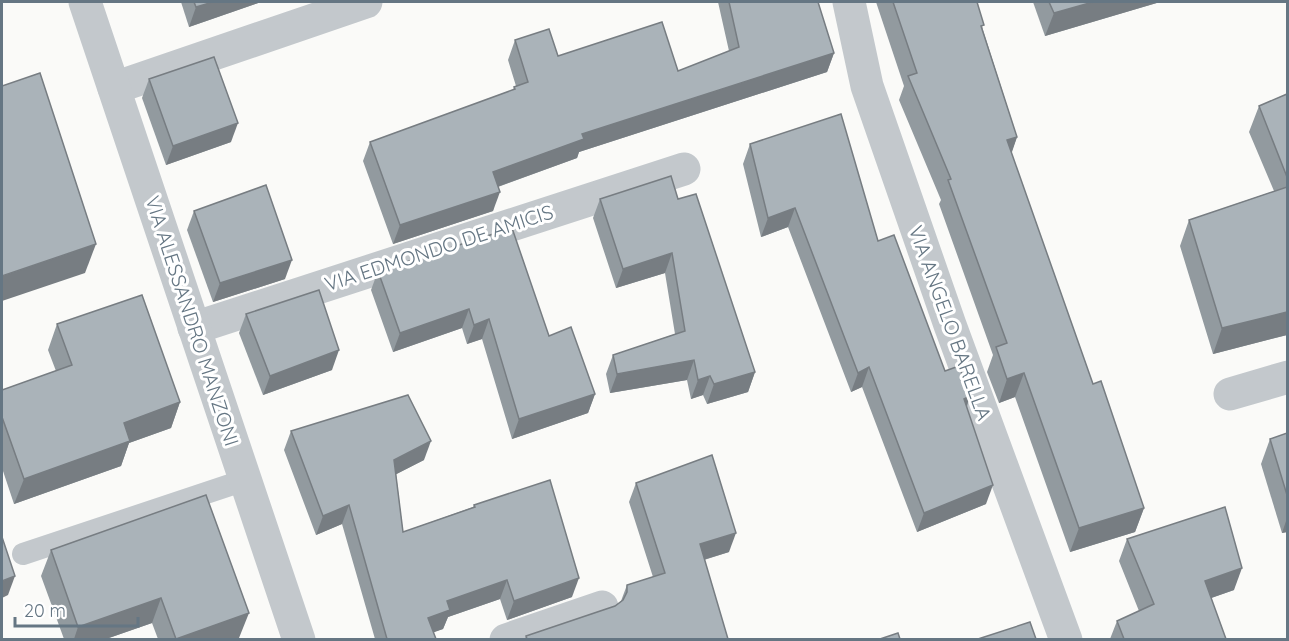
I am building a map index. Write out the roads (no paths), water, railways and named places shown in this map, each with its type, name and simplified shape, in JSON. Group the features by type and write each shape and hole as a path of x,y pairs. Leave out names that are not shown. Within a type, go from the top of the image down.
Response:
{"street":[{"name":"VIA ALESSANDRO MANZONI","path":"85,2 299,639"},
{"path":"114,88 366,2"},
{"name":"VIA ANGELO BARELLA","path":"849,2 867,86 950,324 1066,639"},
{"name":"VIA EDMONDO DE AMICIS","path":"194,328 684,169"},
{"path":"1230,394 1287,377"},
{"path":"506,639 602,607"}],"lane":[{"path":"23,554 245,480"}]}
